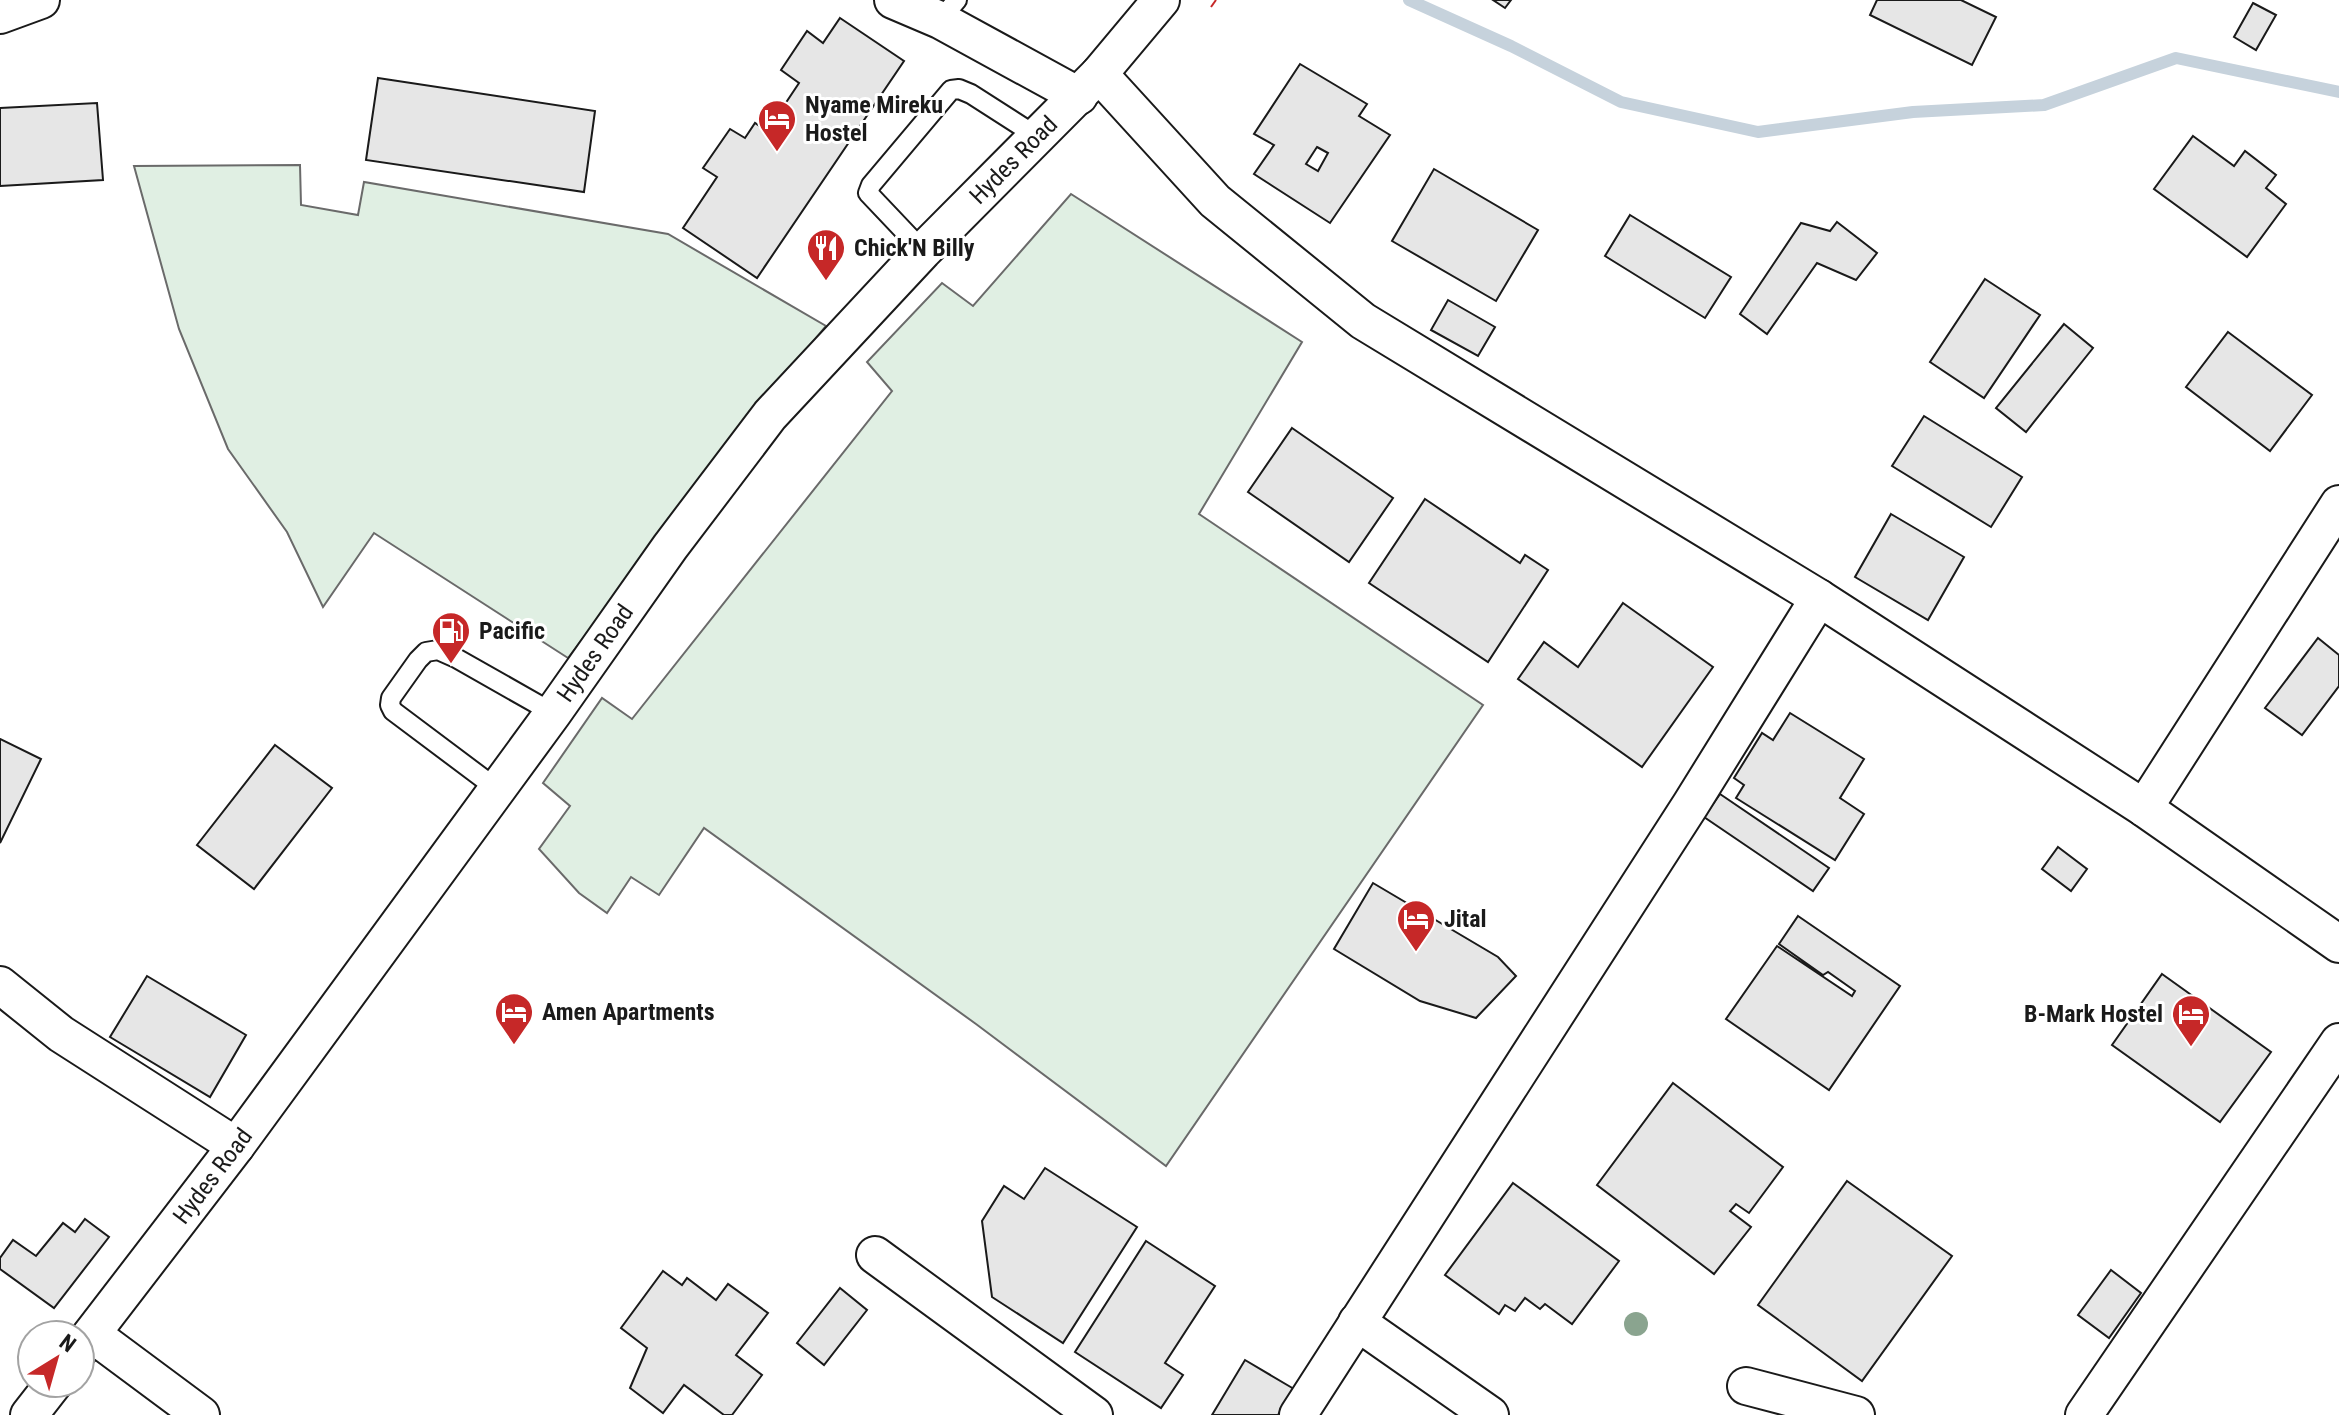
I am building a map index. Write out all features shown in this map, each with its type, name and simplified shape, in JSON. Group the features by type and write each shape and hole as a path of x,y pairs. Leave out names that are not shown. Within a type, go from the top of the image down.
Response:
{"street":[{"path":"0,15 41,0"},
{"path":"893,0 948,10 1089,85 1215,201 1363,321 1819,598 2144,808 2339,944"},
{"name":"Hydes Road","path":"96,1328 236,1146 553,713 670,547 770,415 923,251 1089,85 1161,0"},
{"path":"2144,808 2339,504"},
{"path":"1298,1415 1683,817 1819,598"},
{"path":"0,985 61,1034 236,1146"},
{"path":"2084,1415 2339,1042"},
{"path":"875,1255 1094,1415"},
{"path":"1357,1322 1490,1415"},
{"path":"96,1347 201,1415"},
{"path":"1746,1386 1856,1415"},
{"path":"29,1415 42,1399"}],"lane":[{"path":"923,251 868,193 871,185 951,90 959,89 971,94 1038,137"},
{"path":"497,789 393,711 391,698 418,660 426,652 438,650 553,713"}],"green space":[{"path":"300,165 301,205 358,215 364,182 668,234 826,326 746,424 568,658 374,533 323,607 287,532 228,449 179,329 134,166"},
{"path":"1071,194 1302,342 1199,514 1483,705 1166,1166 976,1024 704,828 659,895 631,877 607,913 579,893 539,849 570,806 543,783 602,698 632,719 892,391 867,362 942,283 973,306"}],"building":[{"path":"1493,0 1511,0 1505,8"},
{"path":"1877,0 1961,0 1996,17 1972,65 1870,15"},
{"path":"2253,3 2276,15 2256,50 2234,37"},
{"name":"Nyame Mireku Hostel","path":"840,18 904,61 757,278 683,228 717,177 703,168 730,129 745,138 755,123 767,131 799,83 781,70 807,31 823,43"},
{"path":"1300,64 1367,104 1359,116 1390,135 1330,223 1254,174 1274,145 1254,134","holes":["1317,147 1328,153 1318,171 1306,164"]},
{"path":"378,78 595,111 584,192 366,160"},
{"path":"97,103 103,180 0,186 0,108"},
{"path":"2193,136 2234,166 2245,151 2276,175 2266,188 2286,204 2247,257 2154,189"},
{"path":"1434,169 1538,230 1496,301 1392,241"},
{"path":"1630,215 1731,277 1705,318 1605,256"},
{"path":"1837,222 1877,253 1856,280 1817,263 1767,334 1740,314 1801,223 1830,231"},
{"path":"1985,279 2040,315 1984,398 1930,362"},
{"path":"1448,300 1495,327 1478,356 1431,330"},
{"path":"2064,324 2093,348 2026,432 1996,408"},
{"path":"2228,332 2312,395 2270,451 2186,387"},
{"path":"1924,416 2022,477 1991,527 1892,466"},
{"path":"1292,428 1393,498 1349,562 1248,492"},
{"path":"1425,499 1520,563 1525,555 1548,570 1488,662 1369,583"},
{"path":"1891,514 1964,557 1928,620 1855,577"},
{"path":"1623,603 1713,667 1642,767 1518,679 1544,642 1578,667"},
{"path":"2318,638 2339,655 2339,686 2302,735 2265,708"},
{"path":"1790,713 1864,759 1840,798 1864,814 1835,860 1736,798 1744,785 1734,778 1762,733 1773,740"},
{"path":"0,739 41,759 0,843"},
{"path":"275,745 332,788 254,889 197,845"},
{"path":"1720,794 1829,868 1813,891 1704,817"},
{"path":"2058,847 2087,869 2071,891 2042,869"},
{"name":"Jital","path":"1373,883 1498,957 1516,976 1476,1018 1420,1001 1334,949"},
{"path":"1798,916 1900,986 1829,1090 1726,1019 1777,946 1852,996 1855,991 1828,972 1823,975 1779,944"},
{"name":"B-Mark Hostel","path":"2162,974 2271,1052 2220,1122 2112,1045"},
{"path":"147,976 246,1035 210,1097 110,1037"},
{"path":"1673,1083 1783,1167 1749,1213 1736,1204 1730,1211 1751,1227 1714,1274 1597,1185"},
{"path":"1045,1168 1137,1227 1063,1343 992,1297 982,1221 1004,1186 1024,1199"},
{"path":"1847,1181 1952,1256 1862,1381 1758,1305"},
{"path":"1513,1183 1619,1261 1572,1324 1545,1304 1540,1309 1525,1298 1515,1311 1505,1305 1499,1314 1445,1275"},
{"path":"85,1219 109,1237 54,1308 0,1269 0,1258 13,1240 36,1256 63,1223 75,1232"},
{"path":"1146,1241 1215,1286 1165,1363 1183,1375 1161,1408 1075,1352"},
{"path":"2111,1270 2141,1293 2109,1338 2078,1315"},
{"path":"663,1271 682,1285 687,1278 716,1300 728,1284 768,1313 736,1355 762,1375 732,1415 724,1415 684,1385 663,1413 630,1388 647,1348 621,1328"},
{"path":"840,1288 867,1310 824,1365 797,1343"},
{"path":"1245,1360 1294,1389 1278,1415 1212,1415"}],"waterway":[{"path":"1409,0 1511,46 1621,102 1758,132 1913,112 2044,105 2176,58 2339,92"}],"power":[{"path":"1211,7 1216,0"}],"place":[{"name":"Nyame Mireku Hostel","path":"777,153"},
{"name":"Chick'N Billy","path":"826,282"},
{"name":"Pacific","path":"451,665"},
{"name":"Jital","path":"1416,953"},
{"name":"Amen Apartments","path":"514,1046"},
{"name":"B-Mark Hostel","path":"2191,1048"}]}
